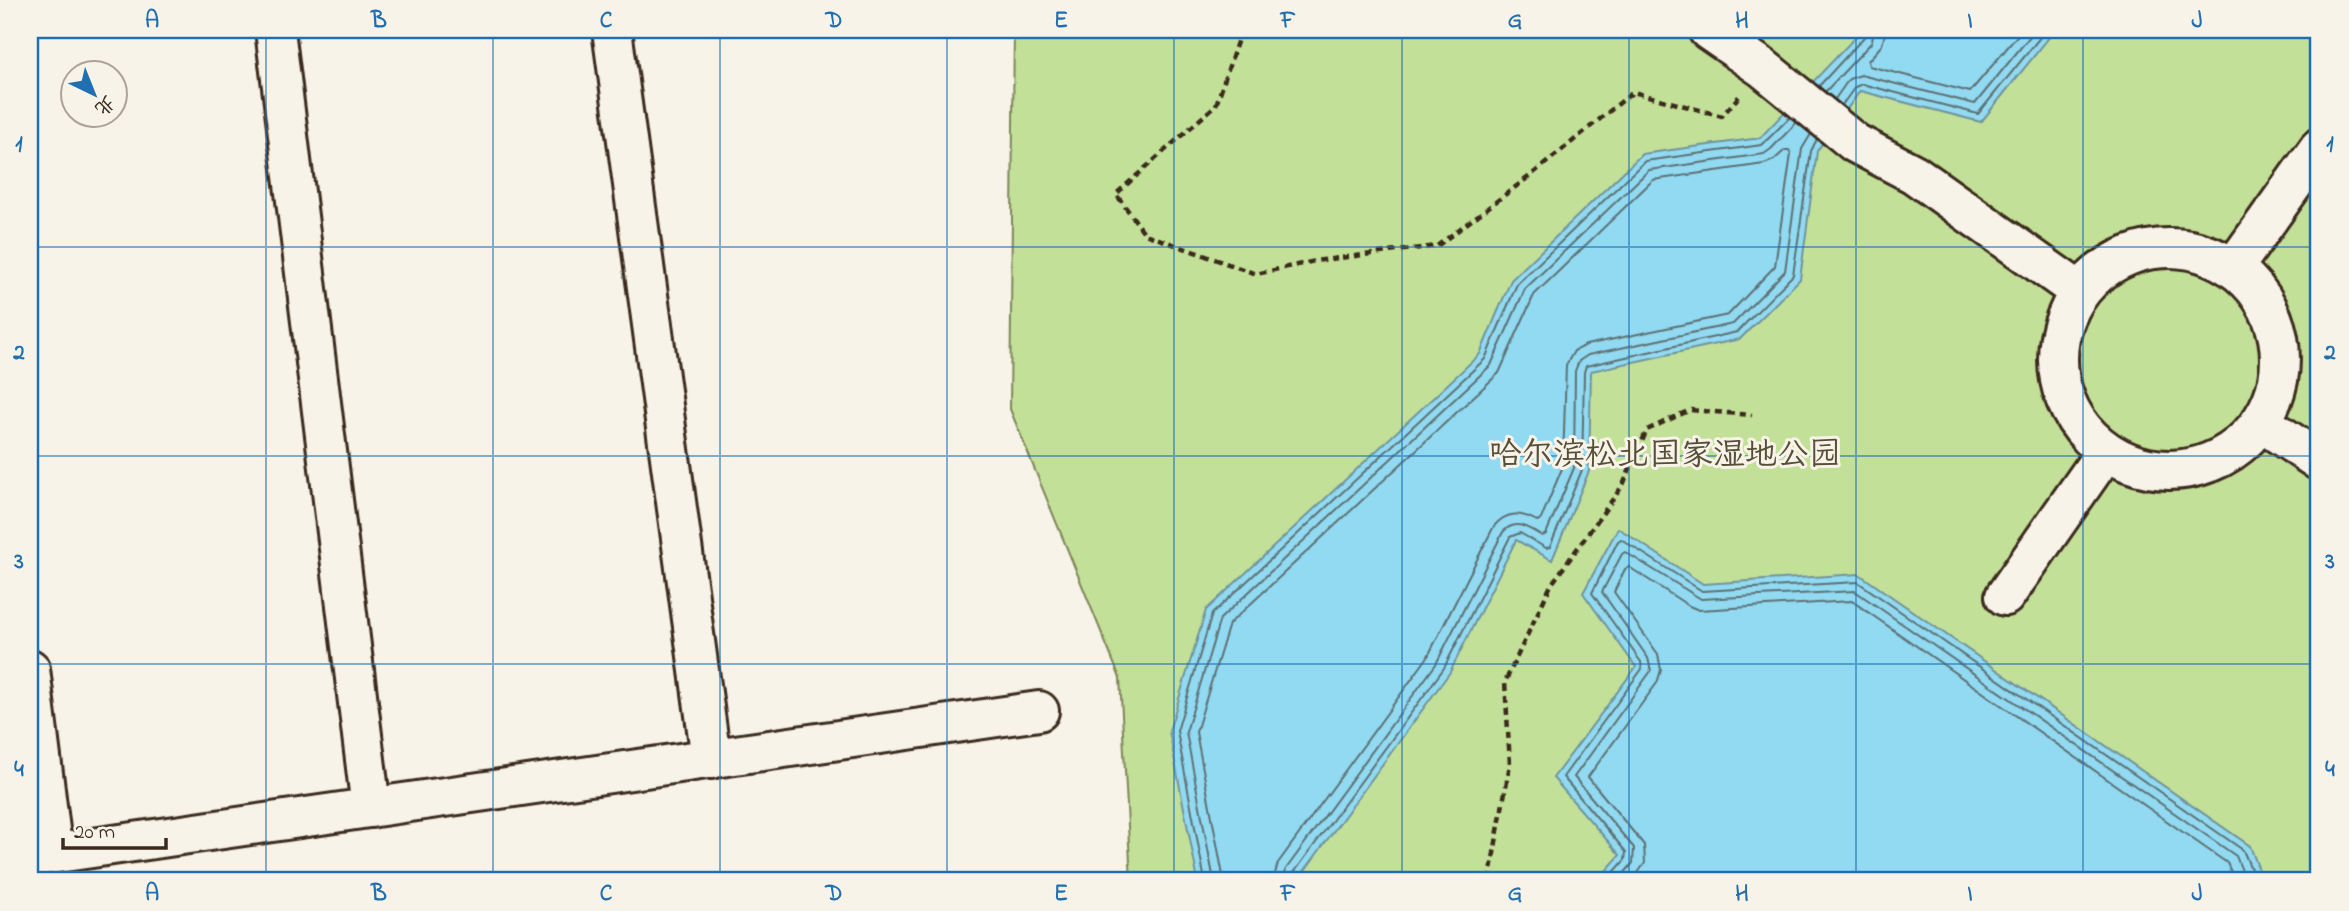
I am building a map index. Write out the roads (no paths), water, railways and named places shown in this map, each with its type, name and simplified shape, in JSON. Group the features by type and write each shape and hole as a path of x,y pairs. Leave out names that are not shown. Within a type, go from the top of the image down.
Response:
{"lane":[{"path":"275,30 371,808"},
{"path":"612,30 711,759"},
{"path":"1708,30 1763,68 1855,143 1914,174 2080,292"},
{"path":"2234,267 2319,148"},
{"path":"2169,247 2203,252 2234,267 2258,291 2275,322 2281,356 2276,391 2261,422 2237,447 2206,464 2172,470 2137,466 2106,451 2080,426 2063,394 2058,359 2064,324 2080,292 2105,268 2136,253 2169,247"},
{"path":"2261,422 2319,461"},
{"path":"2005,596 2106,451"},
{"path":"30,669 41,856 1039,711"}],"water":[{"path":"1862,30 2055,30 1981,122 1860,91 1817,151 1800,279 1740,339 1591,371 1589,471 1552,560 1516,540 1450,672 1297,881 1198,881 1169,731 1206,610 1480,354 1511,280 1642,154 1760,138"},
{"path":"1618,528 1703,584 1859,574 2250,846 2263,881 1597,881 1620,855 1553,778 1636,667 1583,593"}],"park label":[{"name":"哈尔滨松北国家湿地公园","path":"1665,456"}]}
